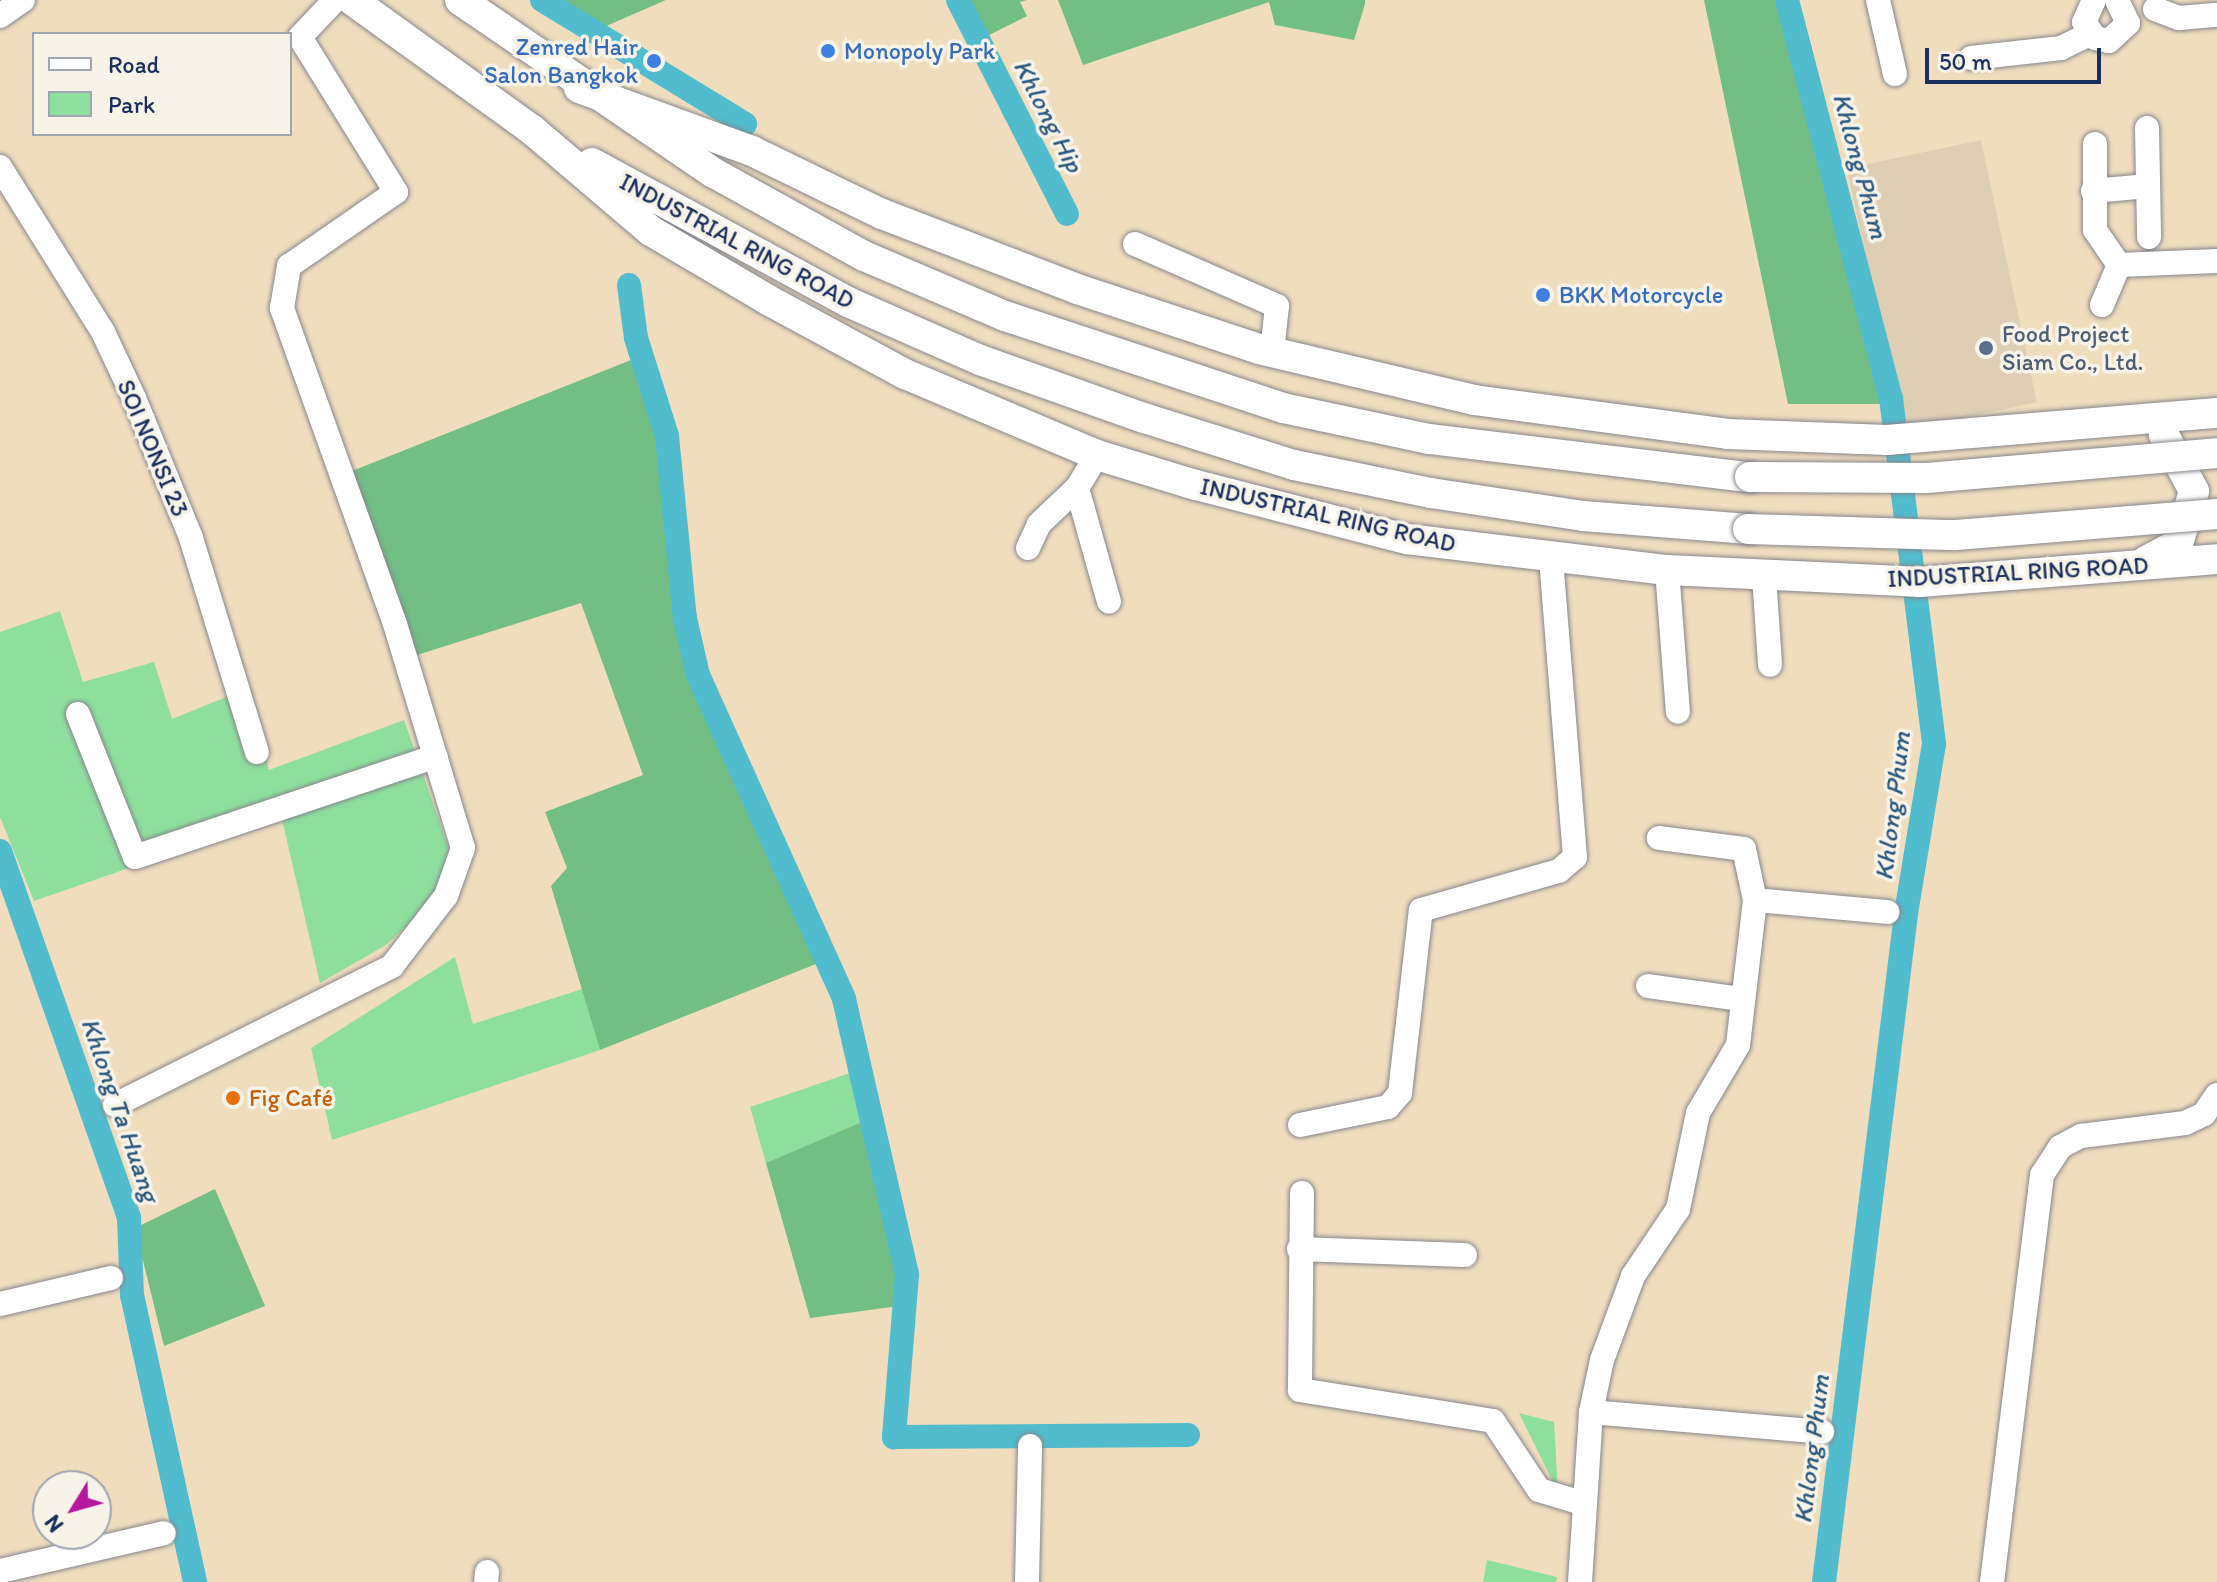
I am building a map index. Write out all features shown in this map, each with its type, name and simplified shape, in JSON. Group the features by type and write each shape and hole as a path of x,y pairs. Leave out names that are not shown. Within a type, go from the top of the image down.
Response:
{"main road":[{"name":"INDUSTRIAL RING ROAD","path":"352,0 531,129 651,231 768,300 905,374 1097,455 1407,539 1551,560 1764,576 1914,582 2217,559"},
{"name":"INDUSTRIAL RING ROAD","path":"460,0 579,88 864,256 1144,366 1283,408 1429,439 1750,477 1927,478 2217,453"},
{"name":"INDUSTRIAL RING ROAD","path":"579,88 752,151 882,214 1077,289 1272,352 1474,400 1728,434 1894,440 2152,422 2217,413"},
{"name":"INDUSTRIAL RING ROAD","path":"531,129 848,302 980,360 1144,418 1294,465 1431,493 1583,516 1748,529 1956,535 2217,514"},
{"path":"2138,566 2178,544 2194,491 2152,422"}],"street":[{"path":"0,16 23,0"},
{"path":"115,1105 350,991 392,966 424,931 463,848 436,756 279,290 301,254 396,192 300,37 335,0"},
{"path":"1878,0 1895,74"},
{"path":"2090,34 2084,15 2094,0"},
{"path":"1971,58 2061,48 2090,34 2116,39 2122,8 2160,4 2179,18 2217,15"},
{"path":"2147,128 2149,237"},
{"path":"2095,144 2095,230 2119,265"},
{"name":"SOI NONSI 23","path":"0,167 103,332 134,398 191,538 257,752"},
{"path":"2093,191 2148,186"},
{"path":"1135,244 1277,306 1272,352"},
{"path":"2119,265 2217,261"},
{"path":"2102,305 2119,265"},
{"path":"1028,548 1039,524 1077,488 1097,455"},
{"path":"1077,488 1109,602"},
{"path":"1300,1125 1388,1107 1400,1093 1421,910 1559,871 1575,857 1551,560"},
{"path":"1667,570 1678,712"},
{"path":"1764,576 1770,665"},
{"path":"78,714 135,857 436,756"},
{"path":"1580,1582 1591,1412 1614,1319 1678,1209 1698,1113 1738,1045 1755,900 1744,849 1659,838"},
{"path":"1755,900 1887,912"},
{"path":"1648,986 1741,999"},
{"path":"1992,1582 2042,1175 2060,1147 2081,1136 2185,1123 2204,1114 2217,1095"},
{"path":"1302,1193 1299,1249 1300,1390 1493,1421 1539,1490 1585,1504"},
{"path":"1299,1249 1465,1255"},
{"path":"0,1304 111,1278"},
{"path":"1591,1412 1822,1432"},
{"path":"1027,1582 1030,1446"},
{"path":"7,1574 164,1533"}],"shaded area":[{"path":"1981,140 2037,402 1903,431 1847,168"}],"green space":[{"path":"556,0 666,0 604,27"},
{"path":"967,0 1027,0 1020,2 1027,16 987,36"},
{"path":"1058,0 1365,0 1365,4 1354,40 1275,25 1269,2 1083,65"},
{"path":"1704,0 1777,0 1883,404 1788,404"},
{"path":"636,358 659,426 689,664 821,962 600,1050 551,886 567,868 545,812 643,775 581,603 414,656 352,471"},
{"path":"60,611 83,682 154,662 172,719 251,687 269,770 404,720 449,849 440,883 416,917 386,945 320,983 281,815 34,901 0,817 0,632"},
{"path":"455,957 473,1024 582,989 600,1050 332,1140 311,1048"},
{"path":"853,1072 864,1121 766,1163 750,1107"},
{"path":"864,1121 901,1286 899,1306 810,1318 766,1163"},
{"path":"215,1189 265,1306 164,1346 135,1228"},
{"path":"1519,1413 1554,1422 1558,1492"},
{"path":"1487,1560 1557,1577 1556,1582 1483,1582"}],"waterway":[{"path":"542,0 745,124"},
{"name":"Khlong Hip","path":"958,0 1067,214"},
{"name":"Khlong Phum","path":"1787,0 1891,398 1934,744 1906,914 1824,1582"},
{"path":"629,285 636,338 667,436 685,618 698,675 844,999 907,1275 894,1437 1188,1435"},
{"name":"Khlong Ta Huang","path":"0,851 129,1218 132,1295 195,1582"}],"place":[{"name":"Monopoly Park","path":"828,51"},
{"name":"Zenred Hair Salon Bangkok","path":"654,61"},
{"name":"BKK Motorcycle","path":"1543,295"},
{"name":"Food Project Siam Co., Ltd.","path":"1986,348"},
{"name":"Fig Café","path":"233,1098"}]}
